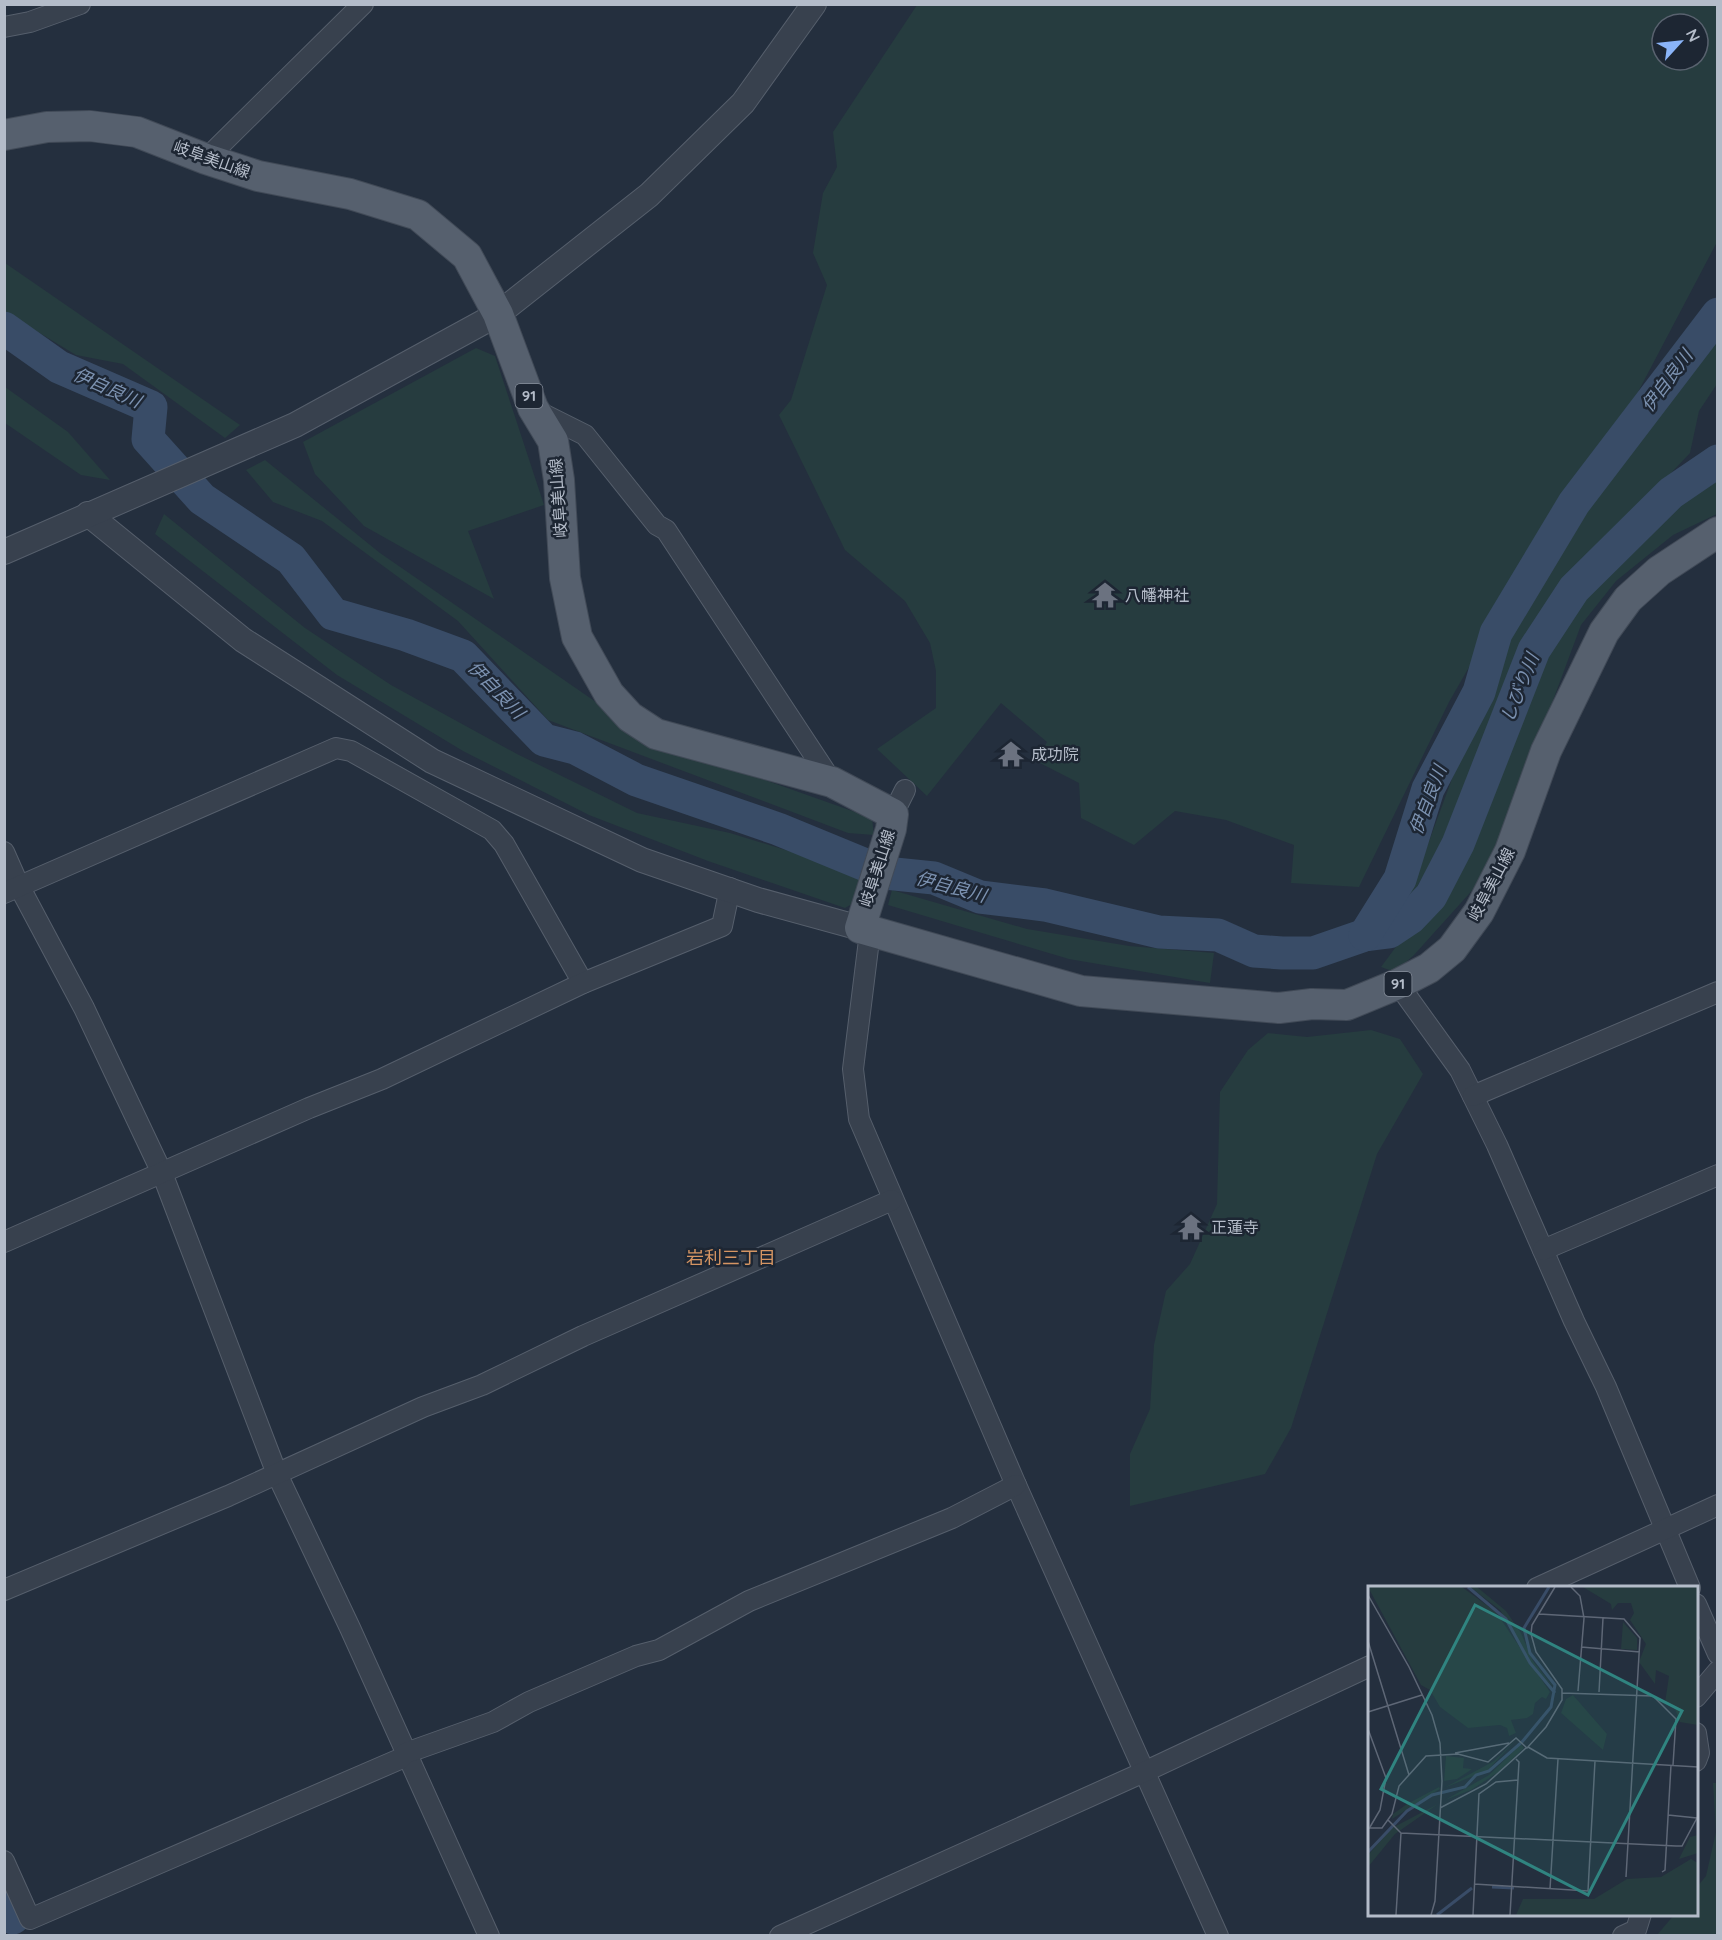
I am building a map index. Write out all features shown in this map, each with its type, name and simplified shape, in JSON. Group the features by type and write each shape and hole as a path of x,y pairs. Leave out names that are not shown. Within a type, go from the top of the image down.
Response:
{"main road":[{"name":"岐阜美山線","path":"4,135 47,127 90,126 137,132 258,176 350,194 418,215 466,256 498,314 533,408 553,441 559,480 565,578 577,637 609,694 630,717 656,734 832,782 896,811 864,923 1081,991 1279,1008 1312,1004 1347,1005 1398,984 1429,968 1452,949 1479,912 1510,851 1546,751 1604,632 1628,599 1659,570 1718,532"}],"street":[{"path":"4,27 30,22 80,4"},
{"path":"206,159 363,4"},
{"path":"4,552 295,425 498,314 649,195 743,103 814,4"},
{"path":"533,408 585,435 657,525 666,530 832,782"},
{"path":"88,514 243,640 432,761 642,860 730,888 758,900 864,923 853,1069 859,1119 1016,1485 1218,1935"},
{"path":"12,890 336,748 351,751 492,830 504,844 584,983"},
{"path":"4,852 12,890 84,1008 162,1173 277,1474 489,1935"},
{"path":"4,1242 309,1108 382,1079 584,983 722,926 730,888"},
{"path":"1398,984 1454,1061 1473,1096 1606,1387 1690,1586"},
{"path":"1473,1096 1718,992"},
{"path":"1543,1250 1718,1175"},
{"path":"4,1590 277,1474 423,1407 482,1385 573,1341 892,1200"},
{"path":"4,1861 30,1919 400,1759 406,1753 493,1722 529,1702 636,1656 659,1650 749,1601 952,1518 1016,1485"},
{"path":"1539,1586 1718,1505"},
{"path":"1698,1609 1718,1654"},
{"path":"780,1935 1144,1772 1368,1667"},
{"path":"1698,1695 1718,1671"},
{"path":"1623,1935 1636,1930 1640,1916"}],"green space":[{"path":"917,5 1717,5 1717,242 1638,392 1543,538 1449,702 1359,887 1291,883 1294,845 1226,820 1175,811 1134,845 1081,818 1079,783 1036,761 1047,742 1001,703 927,796 877,749 936,708 936,671 930,643 905,601 845,550 779,415 791,400 827,285 813,253 823,193 837,167 833,132"},
{"path":"4,263 240,425 225,438 123,364 76,355 5,312"},
{"path":"1717,325 1717,384 1699,411 1690,453 1568,582 1524,649 1446,838 1404,909 1511,619"},
{"path":"476,348 495,356 544,505 468,531 494,599 364,526 315,474 303,442"},
{"path":"5,387 68,432 110,480 81,475 5,423"},
{"path":"265,460 380,553 593,700 638,735 872,818 874,835 848,833 548,720 458,621 322,521 273,502 246,470"},
{"path":"1717,479 1717,514 1673,535 1616,581 1581,625 1504,832 1477,885 1414,955 1395,972 1381,967 1434,896 1458,858 1490,793 1547,660 1587,589 1638,536"},
{"path":"164,514 305,628 391,685 517,754 637,813 730,833 863,874 852,904 845,908 708,861 589,815 463,751 337,675 155,534"},
{"path":"892,890 1027,929 1129,946 1214,953 1210,983 1069,959 888,905"},
{"path":"1371,1030 1400,1039 1423,1074 1377,1154 1291,1428 1265,1474 1130,1506 1130,1454 1150,1409 1154,1345 1166,1291 1190,1264 1217,1204 1220,1092 1248,1050 1268,1033 1307,1037"},
{"path":"1713,1783 1718,1783 1717,1935 1657,1935 1673,1916 1698,1916 1698,1886 1706,1876 1716,1832"}],"waterway":[{"name":"伊自良川","path":"1365,935 1400,879 1428,789 1479,692 1496,633 1574,503 1718,314"},
{"name":"伊自良川","path":"4,328 59,367 151,407 148,439 202,499 291,559 333,614 406,635 463,656 544,740 575,748 636,780 778,829 885,873 934,878 980,897 1045,905 1159,932 1218,935 1254,951 1313,953 1365,935 1389,932 1410,918 1431,896 1458,844 1534,650 1574,589 1671,493 1718,461"},
{"path":"4,1898 13,1918"}],"place":[{"name":"八幡神社","path":"1105,595"},
{"name":"成功院","path":"1011,754"},
{"name":"正蓮寺","path":"1191,1227"}],"district":[{"name":"岩利三丁目","path":"731,1258"}],"water label":[{"name":"しびり川","path":"1520,688"}]}
